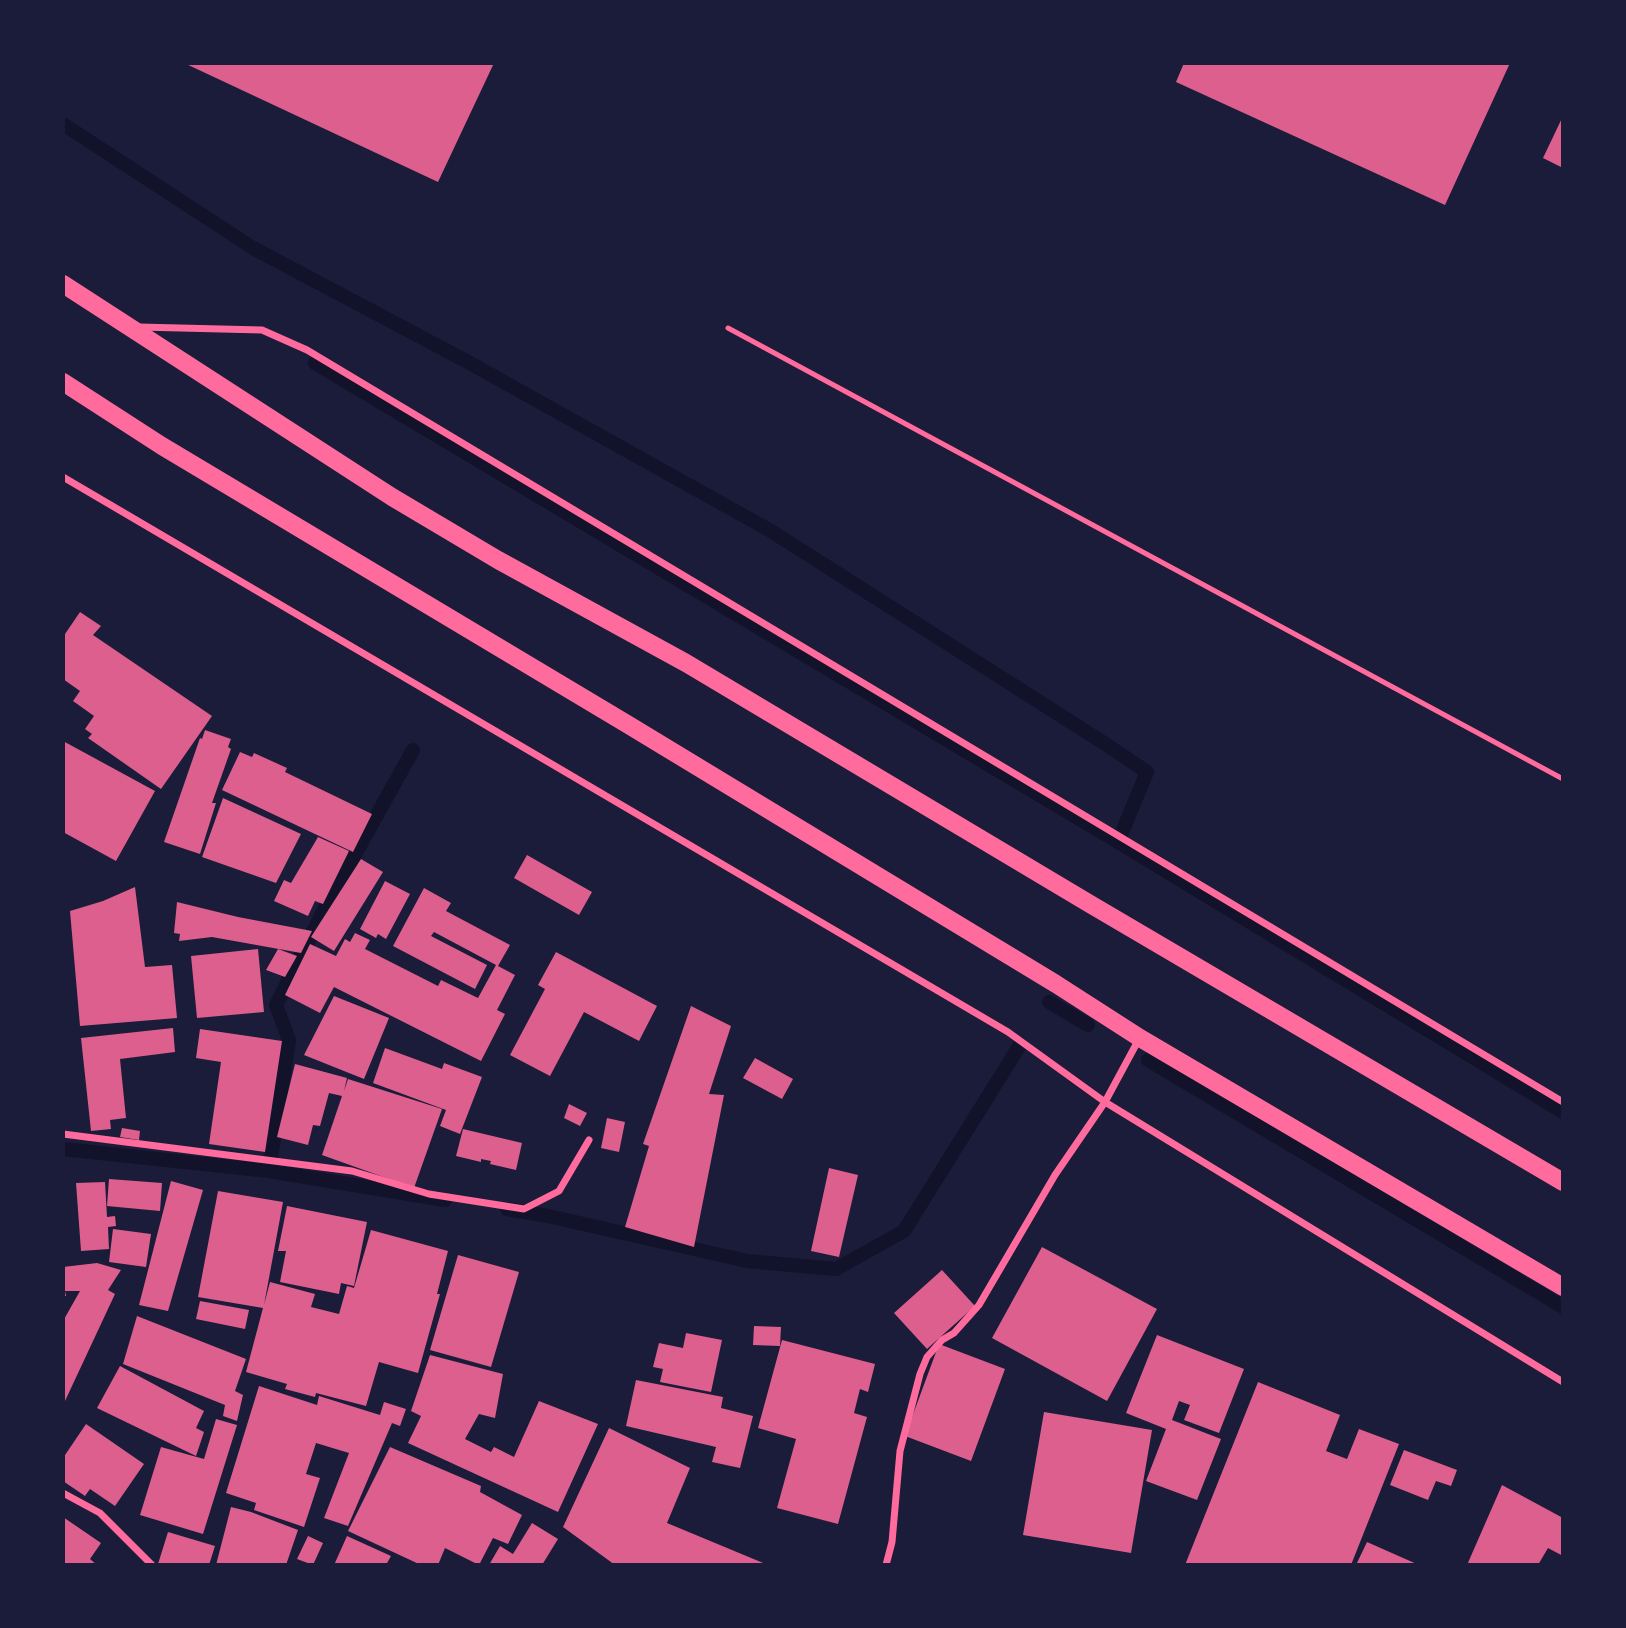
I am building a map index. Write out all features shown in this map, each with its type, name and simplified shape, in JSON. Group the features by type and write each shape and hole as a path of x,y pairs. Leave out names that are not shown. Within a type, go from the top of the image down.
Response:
{"main road":[{"path":"63,284 392,497 498,560 686,663 1563,1182"},
{"path":"63,382 162,446 663,746 1056,984 1140,1038 1563,1287"}],"street":[{"path":"128,327 262,330 307,350 1563,1102"},
{"path":"63,477 1008,1032 1105,1102 1563,1382"},
{"path":"887,1565 892,1542 900,1451 927,1357 942,1339 954,1333 979,1305 1055,1175 1105,1102 1140,1038"},
{"path":"63,1134 352,1171 429,1194 524,1209 559,1191 589,1140"},
{"path":"63,1493 100,1513 152,1565"}],"lane":[{"path":"728,328 1563,779"}],"building":[{"path":"184,63 494,63 438,182"},
{"path":"1184,63 1510,63 1445,205 1176,82"},
{"path":"1563,116 1563,168 1543,158"},
{"path":"80,612 101,626 93,635 212,716 161,789 88,738 92,734 85,729 94,716 73,701 80,691 63,679 63,632 65,634"},
{"path":"205,730 231,739 228,747 231,749 212,803 216,803 200,854 164,842"},
{"path":"63,741 155,791 116,861 63,832"},
{"path":"240,752 252,757 254,753 287,768 285,772 372,814 353,852 222,790"},
{"path":"223,798 301,834 276,883 202,857"},
{"path":"318,837 349,851 323,904 315,901 308,916 274,901 284,880 291,883"},
{"path":"527,855 592,892 579,915 514,878"},
{"path":"361,859 383,872 334,951 311,937"},
{"path":"385,881 410,894 386,939 378,934 376,938 360,929"},
{"path":"135,887 145,967 172,965 177,1018 80,1026 70,911"},
{"path":"424,888 451,903 446,911 510,945 498,966 515,975 497,1010 505,1014 481,1061 334,987 320,1013 285,995 310,944 336,956 345,939 350,942 355,933 370,940 365,949 438,986 441,980 478,998 496,965 434,932 431,936 487,965 475,989 393,946"},
{"path":"177,902 312,931 301,953 212,937 179,941 180,934 174,933"},
{"path":"258,949 264,1012 197,1018 191,956"},
{"path":"278,949 297,956 285,977 266,970"},
{"path":"556,952 657,1006 639,1041 584,1012 550,1076 510,1055 545,989 538,985"},
{"path":"334,996 389,1018 364,1079 304,1055"},
{"path":"691,1006 731,1026 709,1094 724,1095 694,1247 625,1227 649,1146 643,1144"},
{"path":"173,1028 175,1052 120,1059 126,1118 110,1120 111,1129 91,1131 81,1038"},
{"path":"200,1029 282,1041 265,1152 209,1144 221,1062 196,1058"},
{"path":"385,1048 442,1069 444,1063 482,1077 460,1134 440,1126 446,1110 373,1083"},
{"path":"755,1058 793,1079 782,1099 743,1078"},
{"path":"295,1064 347,1078 344,1091 348,1079 442,1109 414,1188 322,1155 342,1096 329,1093 320,1126 313,1125 308,1145 277,1137"},
{"path":"569,1104 587,1113 580,1126 564,1118"},
{"path":"607,1118 625,1122 619,1152 601,1148"},
{"path":"122,1128 140,1131 139,1140 120,1137"},
{"path":"463,1129 522,1143 516,1170 490,1164 491,1161 481,1159 481,1162 456,1156"},
{"path":"829,1168 858,1175 839,1257 811,1251"},
{"path":"109,1179 162,1183 160,1211 107,1206"},
{"path":"171,1181 203,1190 168,1311 139,1305"},
{"path":"105,1182 107,1217 115,1216 116,1226 108,1227 109,1249 81,1251 76,1183"},
{"path":"218,1191 283,1202 264,1305 270,1282 315,1294 311,1307 339,1314 347,1286 354,1288 371,1230 448,1251 437,1294 440,1294 418,1373 379,1362 366,1406 316,1393 315,1397 285,1389 287,1384 246,1372 263,1308 198,1297"},
{"path":"287,1206 367,1222 354,1286 341,1283 339,1294 280,1282 286,1251 278,1251"},
{"path":"113,1229 151,1234 146,1267 109,1262"},
{"path":"1042,1247 1157,1309 1107,1401 992,1338"},
{"path":"458,1255 519,1272 491,1367 430,1350"},
{"path":"97,1263 121,1270 108,1290 115,1294 63,1401 63,1321 80,1291 65,1291 66,1296 63,1296 63,1267"},
{"path":"942,1270 975,1306 927,1349 894,1313"},
{"path":"200,1301 249,1310 245,1329 196,1319"},
{"path":"137,1316 246,1359 235,1391 243,1395 237,1421 223,1416 225,1405 123,1364"},
{"path":"754,1326 781,1327 780,1346 753,1345"},
{"path":"686,1333 722,1340 711,1392 660,1382 663,1369 653,1367 659,1343 683,1348"},
{"path":"1157,1335 1244,1369 1219,1433 1184,1420 1190,1405 1179,1401 1172,1420 1221,1439 1197,1500 1146,1481 1166,1429 1126,1413"},
{"path":"782,1340 875,1364 868,1392 860,1389 854,1413 867,1417 838,1524 777,1508 796,1439 758,1428"},
{"path":"939,1344 1005,1369 971,1461 905,1436"},
{"path":"430,1355 503,1374 495,1418 479,1414 465,1439 491,1452 494,1447 514,1457 539,1401 598,1424 558,1512 408,1443 421,1416 411,1411"},
{"path":"120,1366 204,1411 196,1428 204,1432 196,1456 97,1408"},
{"path":"636,1380 723,1397 721,1408 753,1416 740,1468 712,1462 716,1447 626,1426"},
{"path":"1258,1382 1340,1415 1326,1451 1347,1459 1359,1429 1399,1444 1351,1565 1185,1565"},
{"path":"259,1386 317,1405 319,1396 380,1415 384,1402 406,1409 400,1426 392,1423 348,1526 324,1518 349,1453 316,1443 306,1474 320,1478 304,1527 254,1510 256,1503 226,1493"},
{"path":"1044,1412 1152,1430 1131,1553 1023,1535"},
{"path":"216,1419 237,1425 203,1534 140,1515 161,1447 204,1459"},
{"path":"86,1424 144,1464 115,1506 90,1489 85,1496 63,1481 63,1458"},
{"path":"609,1428 690,1468 667,1523 768,1565 615,1565 563,1527"},
{"path":"390,1447 481,1486 480,1492 522,1515 508,1544 493,1538 479,1565 445,1548 438,1565 421,1565 348,1531"},
{"path":"1404,1450 1457,1470 1451,1486 1436,1481 1428,1500 1390,1485"},
{"path":"1502,1485 1563,1518 1563,1556 1548,1548 1538,1565 1467,1565"},
{"path":"231,1507 298,1530 286,1565 216,1565"},
{"path":"63,1517 101,1543 90,1559 97,1565 63,1565"},
{"path":"532,1523 558,1539 542,1565 489,1565 500,1546 513,1554"},
{"path":"168,1532 215,1546 209,1565 158,1564"},
{"path":"308,1536 323,1543 313,1565 297,1559"},
{"path":"347,1536 391,1556 386,1565 334,1565"},
{"path":"1367,1542 1419,1565 1356,1565"}],"waterway":[{"path":"63,124 253,248 468,362 771,531 1147,772 1118,842"},
{"path":"315,363 1118,842 1563,1112"},
{"path":"269,1171 289,1040 276,1005 323,912 413,750"},
{"path":"1049,1002 1088,1025"},
{"path":"507,1209 747,1261 836,1269 904,1231 1020,1045"},
{"path":"1148,1060 1563,1307"},
{"path":"63,1149 269,1171 445,1200"}]}
